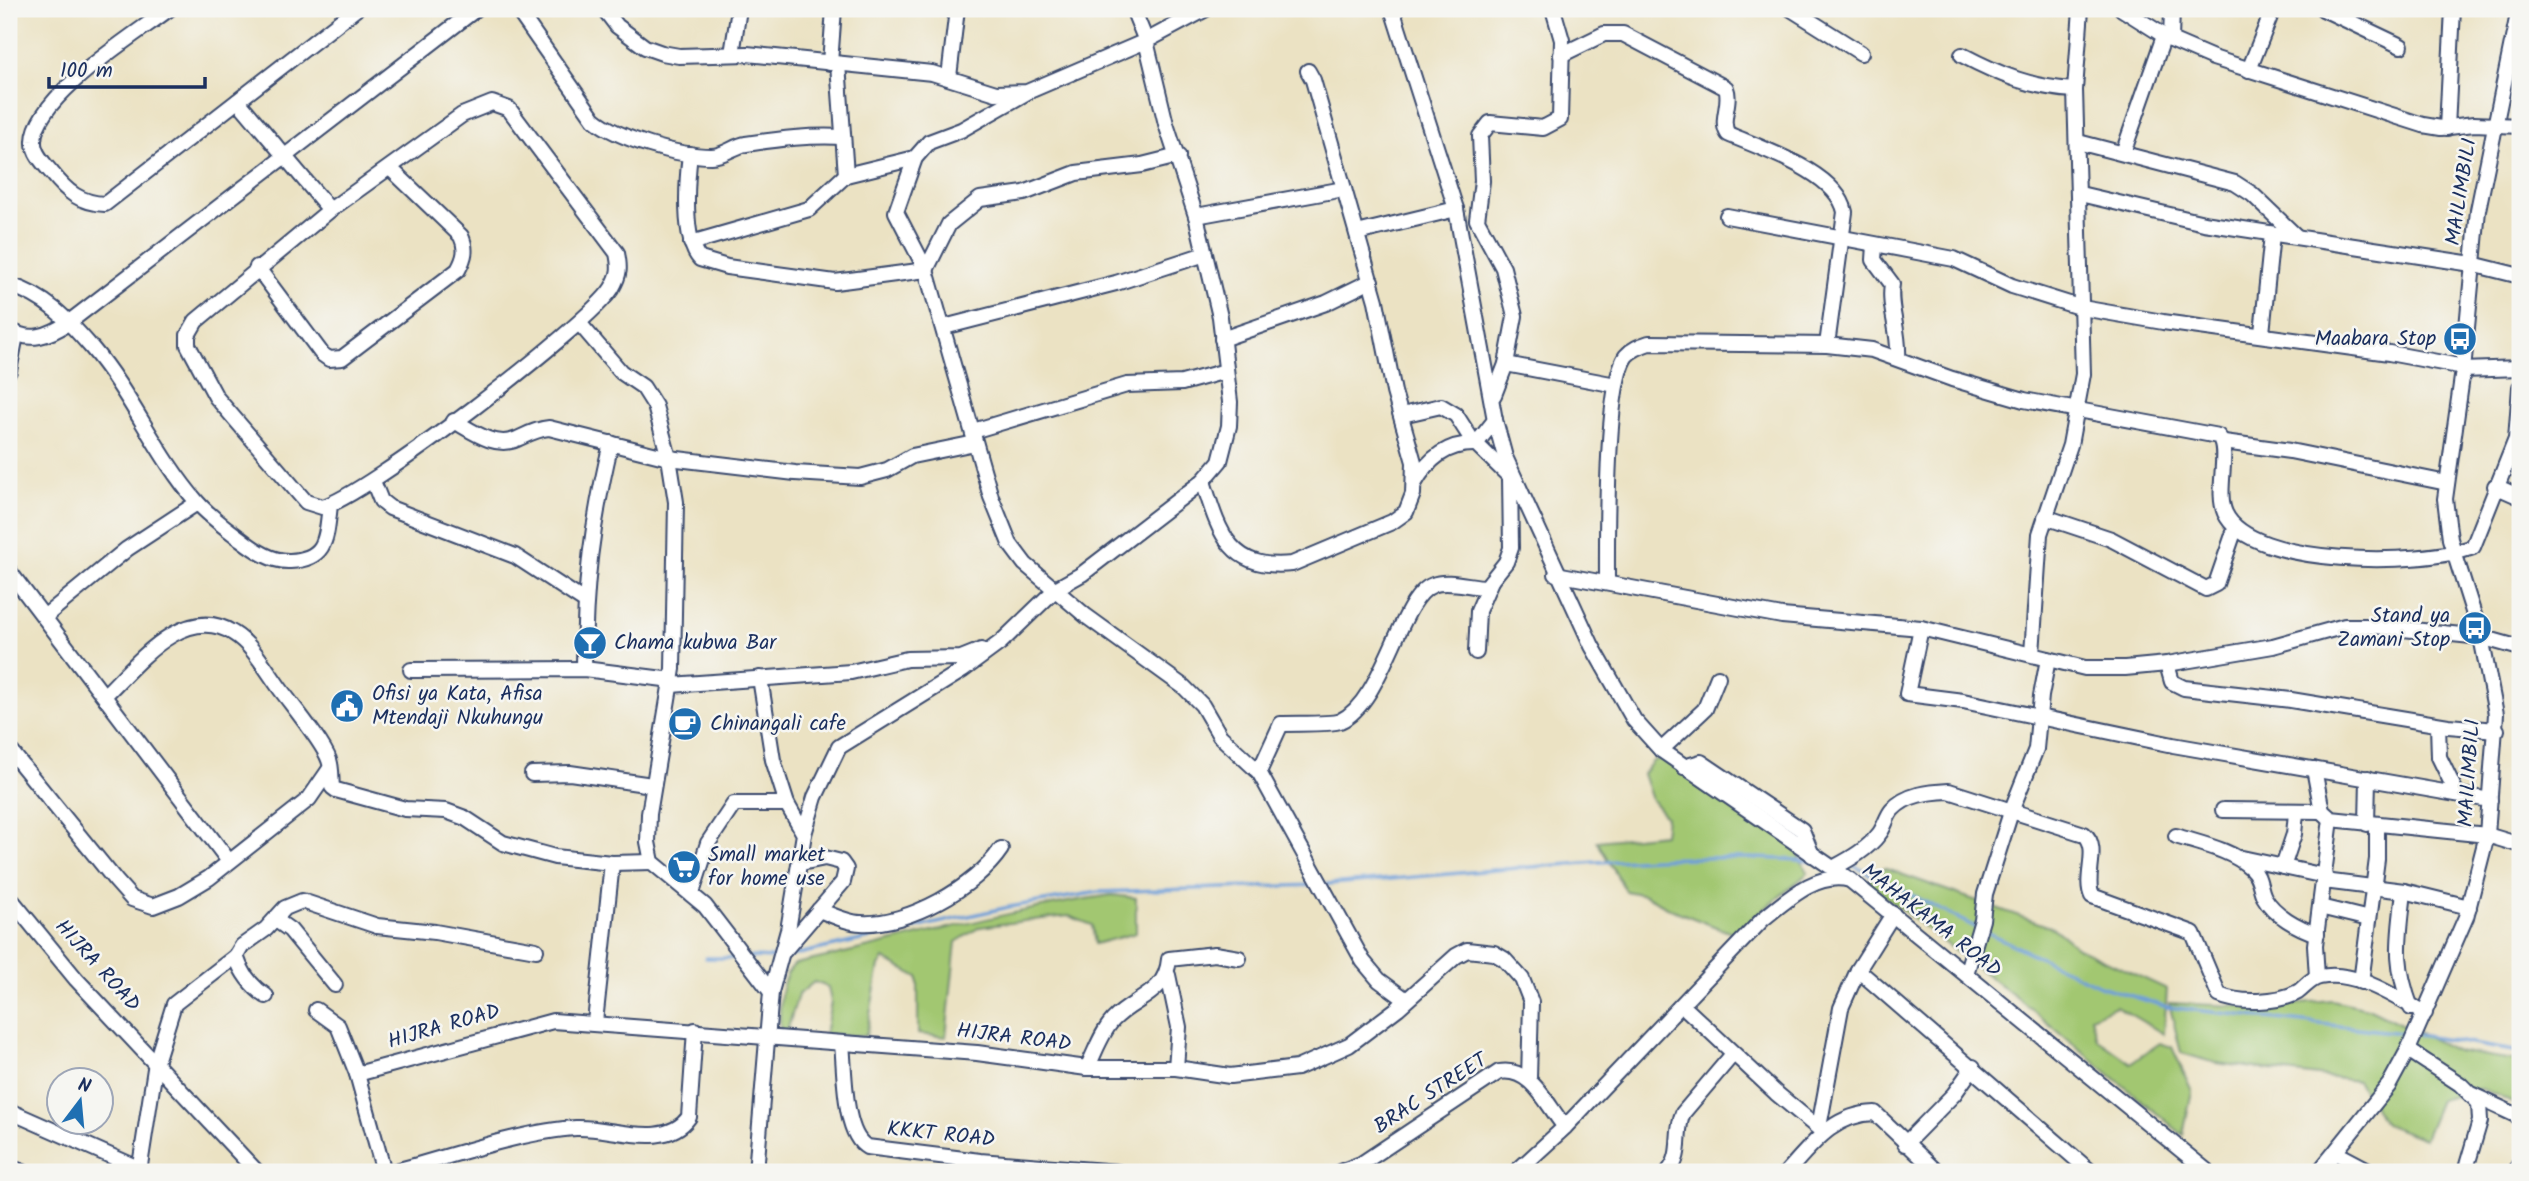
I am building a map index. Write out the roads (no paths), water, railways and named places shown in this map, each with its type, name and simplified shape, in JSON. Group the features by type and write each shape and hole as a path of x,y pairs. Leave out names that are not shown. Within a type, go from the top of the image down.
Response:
{"street":[{"path":"169,9 59,93 41,120 33,141 38,155 65,190 86,203 105,204 356,9"},
{"path":"9,371 12,332 31,337 51,335 475,9"},
{"path":"517,9 594,119 605,128 659,147 690,154 720,155 744,144 797,136 843,137"},
{"path":"604,9 617,26 645,47 679,56 732,54 933,73 988,92 1027,92"},
{"path":"732,54 739,9"},
{"path":"834,9 834,64 846,175"},
{"path":"949,77 957,9"},
{"path":"756,1172 771,992 801,863 804,834 815,797 839,747 963,670 1001,642 1056,588 1082,574 1203,481 1220,461 1229,426 1222,339 1196,216 1166,124 1146,41 1132,9"},
{"path":"1206,9 1146,41 1027,92 961,130 934,139 915,158 896,212 926,270 999,523 1010,544 1025,564 1086,616 1184,687 1202,705 1220,736 1259,772 1363,961 1379,980 1405,999"},
{"path":"1392,9 1456,209 1495,419 1505,457 1521,488 1556,574 1634,720 1661,750 1812,855 1835,867 1850,880"},
{"path":"1493,397 1506,364 1514,307 1503,268 1477,220 1482,181 1480,136 1490,123 1544,128 1556,124 1561,114 1561,30 1553,9"},
{"path":"1791,9 1861,53"},
{"path":"2032,654 2040,534 2078,411 2083,374 2075,90 2081,9"},
{"path":"2122,9 2168,38 2249,70 2305,90 2423,125 2447,128 2494,124 2520,126"},
{"path":"2123,153 2168,38 2172,9"},
{"path":"2249,70 2273,9"},
{"path":"2323,9 2401,46"},
{"path":"2447,128 2453,9"},
{"name":"MAILIMBILI","path":"2319,1172 2389,1085 2409,1047 2469,907 2487,835 2497,730 2481,636 2455,554 2445,499 2464,368 2478,210 2519,9"},
{"path":"1561,55 1614,32 1716,81 1729,94 1724,127 1728,134 1794,163 1824,181 1838,194 1845,212 1827,345"},
{"path":"1962,55 2017,81 2043,88 2075,90"},
{"path":"1203,481 1216,522 1231,547 1248,560 1280,565 1292,564 1392,522 1406,512 1413,485 1414,462 1394,393 1370,281 1313,80 1308,71"},
{"path":"238,101 330,210"},
{"path":"492,103 509,110 617,253 621,272 611,290 580,324 373,481 322,507 306,502 216,397 188,345 188,335 196,321 257,267 330,210 462,115 492,103"},
{"path":"2078,142 2235,183 2252,194 2296,236"},
{"path":"690,154 687,178 691,243 700,259 715,265 835,282 926,270"},
{"path":"926,270 949,224 980,199 1024,193 1076,173 1178,156"},
{"path":"691,243 809,209 846,175 915,158"},
{"path":"257,267 322,354 329,359 342,358 458,270 463,260 465,244 460,236 390,168"},
{"path":"1196,216 1344,189"},
{"path":"2080,194 2204,223 2472,264 2520,276"},
{"path":"1357,233 1456,209"},
{"path":"1727,216 1842,240 1954,259 2012,286 2082,308 2163,322 2262,333 2464,368 2520,368"},
{"path":"2262,333 2272,234"},
{"path":"1875,245 1874,260 1892,284 1889,303 1895,313 1898,358"},
{"path":"944,327 1116,283 1205,254"},
{"path":"1222,339 1326,303 1370,281"},
{"path":"9,285 46,300 93,349 197,503 251,547 283,561 305,560 317,554 324,542 330,505"},
{"path":"580,324 621,372 643,387 660,420 676,502 677,559 671,683 652,785 648,842 652,862"},
{"path":"1607,583 1607,504 1616,385 1625,357 1636,347 1649,343 1827,345 1871,350 1979,387 2078,411 2218,436 2224,442 2303,453 2447,482"},
{"path":"1506,364 1616,385"},
{"path":"454,421 488,439 500,442 513,441 540,428 549,428 669,458 795,473 860,477 887,470 912,456 1127,385 1182,383 1226,371"},
{"path":"2224,442 2220,498 2235,529 2272,546 2342,557 2395,559 2455,554 2473,547 2495,486 2516,439 2520,387"},
{"path":"1402,415 1441,406 1456,415 1476,444 1521,488"},
{"path":"1476,444 1495,419"},
{"path":"584,669 584,601 594,516 611,443"},
{"path":"1413,485 1427,462 1442,451 1460,443 1476,444"},
{"path":"1259,772 1281,724 1339,721 1359,705 1385,665 1417,598 1426,589 1435,584 1486,587 1506,562 1511,548 1510,477"},
{"path":"373,481 381,501 390,508 515,556 584,601"},
{"path":"2495,486 2520,497"},
{"path":"44,617 112,560 197,503"},
{"path":"2045,517 2111,539 2206,589 2216,584 2235,529"},
{"path":"9,570 228,860"},
{"path":"1556,574 1782,616 1921,628 2085,668 2167,664 2273,646 2345,626 2374,626 2481,636 2520,648"},
{"path":"1476,652 1478,611 1493,577"},
{"path":"105,695 158,643 183,629 219,626 235,633 251,650 330,761 332,787 336,790 405,809 446,811 465,818 510,846 555,857 612,863 652,862 692,893 771,992"},
{"path":"1921,628 1907,694 1963,701 2039,718 2490,800"},
{"path":"411,670 584,669 671,683 851,672 907,659 961,658 1001,642"},
{"path":"1966,974 1982,920 1985,894 2012,809 2036,749 2049,659"},
{"path":"2167,664 2172,682 2184,688 2291,700 2438,724 2497,730"},
{"path":"1661,750 1704,709 1718,677"},
{"path":"760,678 773,760 787,804 804,834"},
{"path":"2438,724 2439,757 2456,794"},
{"path":"9,749 116,881 139,902 153,906 179,896 209,877 309,799 329,771"},
{"path":"2314,769 2327,815 2325,878 2317,934 2317,977"},
{"path":"532,774 570,773 652,785"},
{"path":"2361,982 2374,886 2368,778"},
{"path":"1835,867 1856,855 1880,834 1892,810 1907,798 1927,792 1949,790 2089,837 2091,844 2088,887 2092,896 2193,933 2219,995 2243,1000 2288,997 2317,977 2361,982 2387,992 2424,1015"},
{"path":"692,893 708,843 734,804 787,804"},
{"path":"2223,810 2327,815 2372,824 2487,835 2520,845"},
{"path":"2283,867 2294,834 2296,813"},
{"path":"2176,836 2237,857 2469,907"},
{"path":"819,910 859,923 910,914 941,900 972,879 1001,849"},
{"path":"2237,857 2260,879 2262,894 2274,908 2298,928 2317,934"},
{"path":"781,954 843,882 846,869 841,862 825,858 801,863"},
{"path":"595,1022 612,863"},
{"name":"MAHAKAMA ROAD","path":"1517,1172 1565,1127 1763,919 1783,903 1823,880 1850,880 2208,1172"},
{"path":"2404,891 2397,954 2400,977 2410,1006"},
{"name":"HIJRA ROAD","path":"9,897 76,979 257,1172"},
{"path":"76,1136 138,1170 142,1161 156,1062 174,1004 236,956 242,946 276,920 292,903 302,901 377,926 435,932 536,950"},
{"path":"2320,907 2369,919"},
{"path":"1821,1129 1841,1008 1858,970 1893,914"},
{"path":"276,920 290,930 335,985"},
{"name":"HIJRA ROAD","path":"356,1074 535,1023 595,1022 977,1053 1087,1068 1176,1068 1230,1076 1297,1068 1349,1045 1467,950 1494,953 1504,959 1522,979 1531,1002 1529,1079"},
{"path":"1176,1068 1179,1027 1168,975 1169,959 1215,954 1239,958"},
{"path":"236,956 240,967 257,990 266,996"},
{"path":"1858,970 2091,1172"},
{"path":"1087,1068 1114,1019 1150,995 1168,975"},
{"path":"1682,1005 1733,1054 1821,1129"},
{"path":"316,1010 338,1026 356,1074 384,1172"},
{"path":"392,1172 566,1129 638,1134 673,1131 689,1116 695,1030"},
{"name":"KKKT ROAD","path":"842,1044 852,1129 859,1143 883,1150 1029,1169"},
{"path":"2409,1047 2473,1095 2520,1117"},
{"path":"1668,1172 1677,1156 1678,1124 1683,1113 1733,1054"},
{"path":"1905,1144 1954,1094 1973,1067"},
{"name":"BRAC STREET","path":"1340,1172 1361,1164 1499,1072 1516,1071 1529,1079"},
{"path":"1529,1079 1565,1127"},
{"path":"2465,1172 2480,1121 2479,1103 2473,1095"},
{"path":"9,1111 46,1123"},
{"path":"1787,1172 1821,1129 1856,1114 1875,1113 1937,1172"},
{"path":"2336,1153 2372,1172"},
{"path":"2516,1172 2520,1162"},
{"path":"9,1167 23,1172"},
{"path":"1029,1169 1118,1172"}],"waterway":[{"path":"1327,884 1630,860 1752,858 1812,861"},
{"path":"1854,866 1977,928"},
{"path":"785,957 1009,907 1098,892 1316,885"},
{"path":"1984,931 2100,986 2167,1007 2411,1034"},
{"path":"750,957 777,958"},
{"path":"706,958 739,958"},
{"path":"2418,1035 2520,1052"}],"place":[{"name":"Maabara Stop","path":"2460,339"},
{"name":"Stand ya Zamani Stop","path":"2475,628"},
{"name":"Chama kubwa Bar","path":"590,643"},
{"name":"Ofisi ya Kata, Afisa Mtendaji Nkuhungu","path":"347,706"},
{"name":"Chinangali cafe","path":"685,724"},
{"name":"Small market for home use","path":"684,867"}]}
